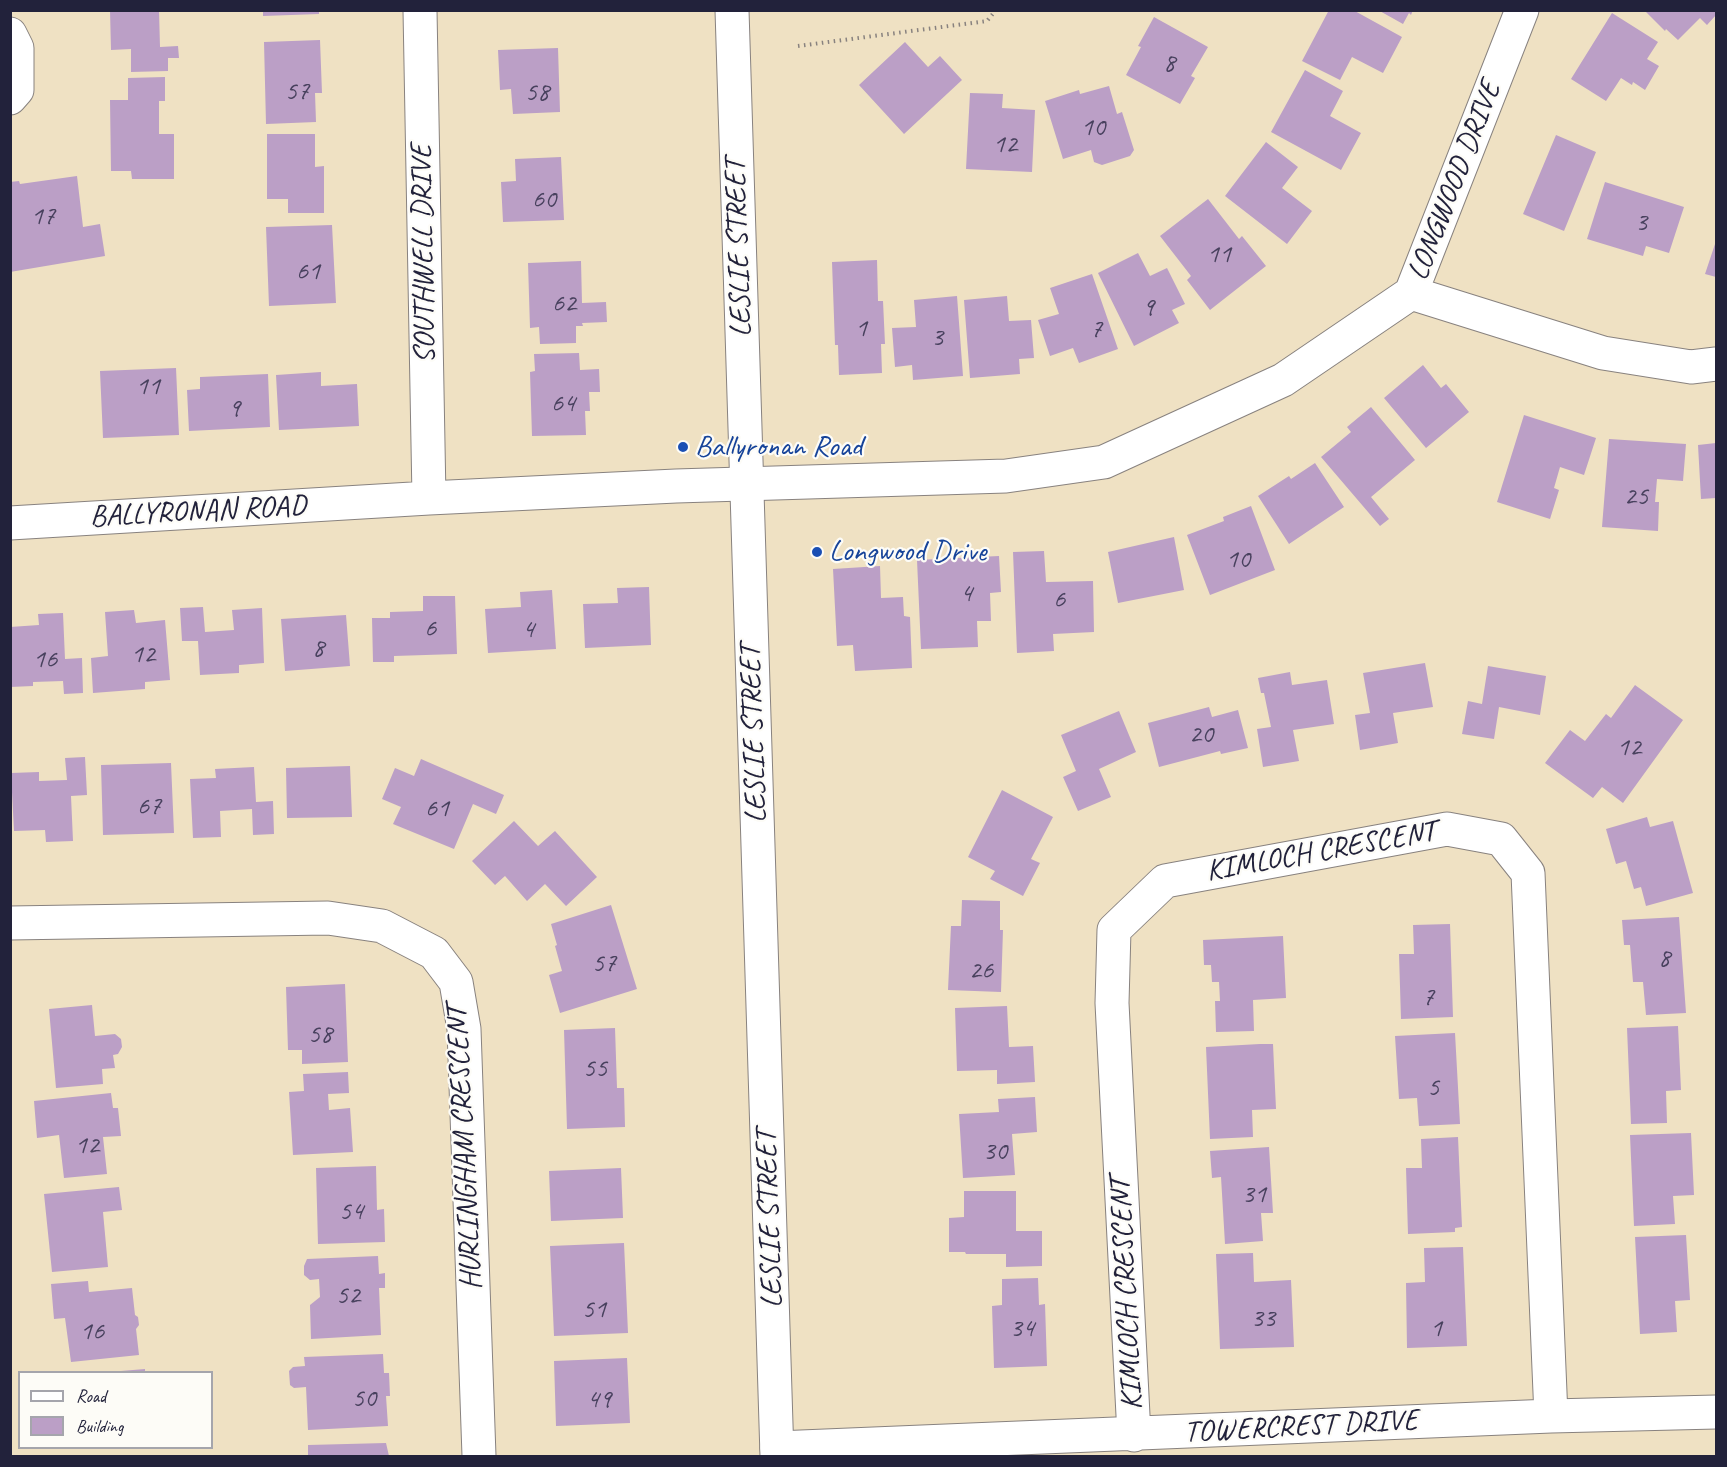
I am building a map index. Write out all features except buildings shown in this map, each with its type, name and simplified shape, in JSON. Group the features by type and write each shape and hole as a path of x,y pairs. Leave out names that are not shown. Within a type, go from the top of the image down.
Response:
{"street":[{"name":"SOUTHWELL DRIVE","path":"420,10 429,498"},
{"name":"LESLIE STREET","path":"732,10 777,1453"},
{"name":"LONGWOOD DRIVE","path":"746,483 1006,476 1104,462 1283,380 1411,293 1522,10"},
{"path":"10,34 17,48 17,90 10,98"},
{"path":"1411,293 1603,353 1691,367 1716,364"},
{"name":"BALLYRONAN ROAD","path":"10,523 429,498 746,483"},
{"name":"KIMLOCH CRESCENT","path":"1134,1435 1112,1003 1114,930 1165,881 1447,829 1501,839 1528,873 1551,1416"},
{"name":"HURLINGHAM CRESCENT","path":"10,923 328,918 382,926 434,953 456,982 464,1029 479,1456"},
{"name":"TOWERCREST DRIVE","path":"777,1453 1551,1416 1716,1412"}],"path":[{"path":"798,46 987,21 996,10"}],"place":[{"name":"Ballyronan Road","path":"683,447"},
{"name":"Longwood Drive","path":"817,552"}]}
